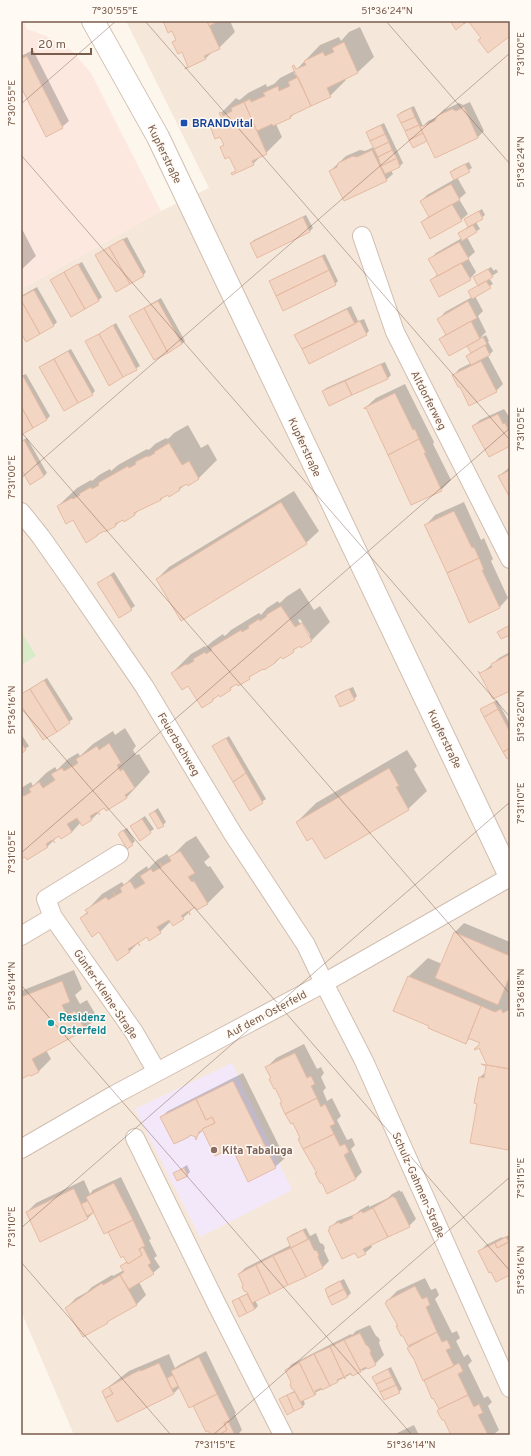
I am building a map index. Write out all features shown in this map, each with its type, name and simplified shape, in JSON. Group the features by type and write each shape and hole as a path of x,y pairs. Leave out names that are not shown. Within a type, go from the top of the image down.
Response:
{"street":[{"name":"Kupferstraße","path":"93,21 158,137 510,877"},
{"name":"Altdorferweg","path":"362,236 395,332 510,559"},
{"name":"Feuerbachweg","path":"21,512 70,578 144,686 234,834 306,945 324,983"},
{"name":"Günter-Kleine-Straße","path":"119,854 46,899 53,917 134,1032 157,1072"},
{"name":"Auf dem Osterfeld","path":"21,1149 114,1095 324,983 510,877"},
{"path":"21,936 53,917"},
{"name":"Schulz-Gahmen-Straße","path":"324,983 364,1060 510,1388"},
{"path":"135,1138 283,1435"}],"shaded area":[{"path":"21,21 24,21 27,29 46,36 72,51 91,73 161,211 21,289"},
{"path":"126,21 510,21 510,1435 74,1435 21,1311 21,538 24,537 21,533 21,289 161,211 209,188"},
{"name":"Kita Tabaluga","path":"232,1063 292,1190 200,1237 135,1109"}],"green space":[{"path":"21,631 36,656 21,665"}],"building":[{"path":"163,21 207,21 220,49 204,56 206,59 185,69 188,67 182,52 178,54 172,42 176,40 172,31 168,33"},
{"path":"207,21 219,21 209,26"},
{"path":"450,21 467,21 456,30"},
{"path":"468,21 510,21 510,36 488,53 478,40 481,38"},
{"path":"344,42 358,73 327,88 331,97 311,106 292,66 294,65 296,69 306,65 304,61 323,52 325,56 334,52 332,48"},
{"path":"27,56 63,128 46,137 21,87 21,59"},
{"path":"298,77 311,106 290,116 291,118 257,131 244,102 250,99 251,102 265,96 263,93 278,86 279,91 290,86 288,82"},
{"path":"244,102 267,154 252,161 254,165 232,175 231,173 236,171 229,157 225,159 220,147 224,145 220,137 215,139 210,126 223,120 219,113 221,112 223,116 232,111 231,108"},
{"path":"464,107 478,138 435,158 420,127 435,121 437,116 452,109 456,111"},
{"path":"411,108 415,117 401,123 397,115"},
{"path":"415,117 419,125 405,131 401,123"},
{"path":"381,125 385,134 370,141 366,132"},
{"path":"419,125 423,133 409,140 405,131"},
{"path":"423,133 427,141 413,148 409,140"},
{"path":"385,134 389,142 374,149 370,141"},
{"path":"389,142 392,150 378,157 374,149"},
{"path":"372,150 387,181 344,201 329,171 337,167 338,163"},
{"path":"392,150 397,158 381,166 378,157"},
{"path":"397,158 400,167 385,174 381,166"},
{"path":"465,164 470,172 454,180 450,172"},
{"path":"451,184 460,200 429,217 420,201"},
{"path":"452,204 462,221 430,239 421,222"},
{"path":"479,211 483,219 468,227 464,219"},
{"path":"303,217 310,232 257,258 250,243"},
{"path":"473,225 477,232 462,241 458,233"},
{"path":"123,239 144,276 130,284 109,247"},
{"path":"459,242 469,259 438,276 428,259"},
{"path":"109,247 130,284 116,292 95,255"},
{"path":"322,256 329,270 276,296 269,281"},
{"path":"461,263 471,280 439,297 430,280"},
{"path":"78,264 99,301 85,309 64,272"},
{"path":"488,269 493,277 478,286 473,277"},
{"path":"329,270 336,285 283,311 276,296"},
{"path":"64,272 85,309 71,317 50,280"},
{"path":"486,281 491,288 472,299 468,291"},
{"path":"34,290 54,326 40,334 21,300 21,297"},
{"path":"21,300 40,334 26,342 21,333"},
{"path":"158,301 182,344 168,353 144,308"},
{"path":"468,301 477,318 446,335 437,319"},
{"path":"144,308 168,353 154,360 129,316"},
{"path":"347,309 355,324 302,349 294,335"},
{"path":"360,321 367,335 309,364 302,349"},
{"path":"471,321 480,339 449,356 439,339"},
{"path":"113,325 137,370 123,377 99,334"},
{"path":"99,334 123,377 109,386 85,341"},
{"path":"483,337 487,344 471,353 467,346"},
{"path":"485,345 490,355 471,365 466,356"},
{"path":"68,351 93,395 78,403 54,359"},
{"path":"54,359 78,403 64,411 39,367"},
{"path":"481,361 497,392 469,406 460,387 458,387 452,375"},
{"path":"381,364 388,379 352,395 345,381"},
{"path":"23,376 47,420 33,428 21,406 21,377"},
{"path":"345,381 352,395 329,406 322,391"},
{"path":"395,393 419,439 388,455 366,408 364,408"},
{"path":"21,406 33,428 21,435"},
{"path":"498,414 510,433 510,446 489,457 472,426"},
{"path":"419,439 442,491 411,505 388,455"},
{"path":"24,440 44,476 30,485 21,469 21,442"},
{"path":"169,443 182,465 189,461 199,479 188,486 187,484 179,488 180,490 169,497 168,495 134,513 135,515 124,522 123,520 115,524 116,526 105,532 104,531 86,543 73,520 66,524 57,506 72,498 73,499 91,487 92,489 99,485 98,483 128,466 129,468 136,464 135,462 147,456 148,457"},
{"path":"510,470 510,498 498,476"},
{"path":"281,502 307,544 181,621 156,579"},
{"path":"454,511 472,548 474,547 479,558 447,573 424,525"},
{"path":"479,558 484,570 482,570 500,608 469,623 447,573"},
{"path":"111,575 132,610 119,618 97,583"},
{"path":"281,606 295,627 302,623 312,641 301,648 300,646 293,650 294,652 283,659 281,657 275,663 249,677 250,679 238,686 237,684 230,688 231,690 220,697 219,695 202,708 188,686 182,690 171,673 194,661 193,659 205,652 206,654 212,650 211,648 241,630 242,632 249,628 248,626 259,619 260,621 267,616 266,615"},
{"path":"510,625 510,635 501,639 497,632"},
{"path":"510,654 510,691 493,699 478,671 480,673 492,667 491,664"},
{"path":"44,680 70,723 57,732 30,689"},
{"path":"30,689 57,732 43,740 21,705 21,694"},
{"path":"349,689 355,700 340,707 335,696"},
{"path":"494,702 498,709 484,717 480,709"},
{"path":"498,709 510,732 510,748 503,752 484,717"},
{"path":"226,738 246,773 233,782 212,746"},
{"path":"21,742 26,750 21,754"},
{"path":"109,743 121,763 117,765 120,771 123,769 135,788 125,795 127,798 106,811 104,808 98,812 100,815 97,812 90,816 92,820 82,826 77,818 67,824 72,832 61,839 59,836 53,840 55,843 52,840 46,844 48,847 27,860 25,857 21,859 21,798 23,797 21,793 24,796 31,792 29,789 39,782 43,788 55,780 51,774 62,768 64,771 71,767 69,764 72,767 78,763 76,759 97,746 99,750"},
{"path":"510,748 510,757 507,759 503,752"},
{"path":"389,768 399,786 396,787 409,810 325,859 312,838 307,841 296,822"},
{"path":"246,773 263,803 250,811 233,782"},
{"path":"155,811 164,826 158,829 149,814"},
{"path":"142,819 151,833 140,841 130,826"},
{"path":"123,830 133,845 127,849 118,834"},
{"path":"180,851 195,873 188,877 192,882 194,881 208,904 197,910 195,907 189,911 190,915 188,911 181,916 184,919 173,926 169,920 157,927 161,933 149,941 147,937 128,949 130,952 117,961 99,932 92,937 80,918 88,913 85,910 106,897 108,900 122,892 120,888 130,881 135,889 145,883 140,876 151,869 153,872 162,867 160,863 162,866 171,861 169,857"},
{"path":"454,932 510,956 510,975 498,1005 435,978"},
{"path":"408,976 481,1006 466,1044 393,1011"},
{"name":"Residenz Osterfeld","path":"62,981 70,1002 62,1005 67,1015 75,1011 85,1030 32,1059 39,1072 21,1079 21,997"},
{"path":"481,1006 495,1012 501,1009 503,1013 510,1009 510,1069 487,1065 479,1048 474,1049 480,1043 468,1038"},
{"path":"295,1053 307,1078 311,1076 315,1084 311,1086 317,1098 285,1114 280,1103 282,1102 269,1079 271,1078 265,1067"},
{"path":"481,1064 510,1069 510,1142 508,1150 470,1143 477,1104 474,1103 479,1077 484,1078 486,1066"},
{"path":"233,1081 276,1168 248,1182 232,1148 215,1156 202,1129 215,1123 212,1117 206,1120 196,1099"},
{"path":"317,1098 321,1107 325,1104 335,1124 330,1126 334,1134 303,1149 293,1123 291,1124 285,1114"},
{"path":"196,1099 206,1120 212,1117 215,1123 202,1129 203,1130 199,1132 196,1140 196,1137 190,1135 189,1137 174,1144 160,1117"},
{"path":"334,1134 340,1146 345,1144 349,1152 344,1155 356,1179 327,1194 303,1149"},
{"path":"184,1168 188,1176 177,1181 173,1173"},
{"path":"114,1183 133,1220 104,1234 86,1197"},
{"path":"73,1189 88,1219 40,1242 26,1212"},
{"path":"393,1196 394,1198 395,1197 410,1227 388,1237 373,1208"},
{"path":"88,1201 94,1212 87,1216 81,1204"},
{"path":"373,1208 388,1237 363,1249 366,1254 358,1258 355,1253 342,1259 328,1230 330,1229 329,1227 353,1218 352,1216 362,1211 363,1213"},
{"path":"133,1220 145,1246 139,1249 142,1255 128,1264 123,1256 121,1258 108,1232"},
{"path":"303,1230 308,1239 291,1248 287,1238"},
{"path":"506,1237 509,1242 497,1248 495,1243"},
{"path":"309,1239 314,1250 317,1251 319,1255 318,1257 323,1268 306,1277 291,1248"},
{"path":"509,1242 510,1275 496,1282 491,1272 489,1273 478,1251 495,1243 497,1248"},
{"path":"143,1247 151,1263 148,1265 154,1274 129,1289 120,1275 124,1272 120,1266 127,1262 128,1264 142,1255 139,1249"},
{"path":"291,1248 306,1277 288,1285 273,1256"},
{"path":"273,1256 288,1285 270,1294 256,1265"},
{"path":"256,1265 270,1294 252,1303 247,1292 244,1291 242,1287 243,1285 238,1274"},
{"path":"120,1275 137,1305 83,1337 65,1308 102,1283 103,1285"},
{"path":"340,1281 344,1289 328,1297 325,1289"},
{"path":"415,1286 422,1299 427,1297 430,1305 426,1307 437,1332 408,1346 403,1336 401,1336 396,1326 398,1326 385,1303 387,1302 386,1301"},
{"path":"344,1289 348,1297 332,1305 328,1297"},
{"path":"247,1294 255,1309 247,1313 239,1298"},
{"path":"239,1298 247,1313 239,1317 232,1301"},
{"path":"437,1332 442,1342 447,1340 451,1348 446,1350 454,1366 423,1381 413,1357 407,1348"},
{"path":"360,1333 371,1351 370,1353 376,1365 368,1369 366,1367 360,1370 361,1372 344,1340"},
{"path":"344,1340 361,1372 352,1376 351,1373 345,1376 345,1379 330,1347"},
{"path":"330,1347 345,1379 343,1377 337,1380 338,1382 330,1386 314,1354"},
{"path":"314,1354 330,1386 322,1390 321,1388 315,1391 315,1395 299,1362"},
{"path":"199,1357 217,1394 189,1408 171,1371"},
{"path":"299,1362 315,1395 300,1402 290,1385 291,1382 285,1370"},
{"path":"159,1363 174,1394 117,1422 105,1398 113,1394 109,1387 140,1370 141,1371"},
{"path":"459,1363 463,1371 458,1374 468,1395 439,1409 433,1398 432,1399 424,1380"},
{"path":"388,1369 392,1377 376,1384 372,1377"},
{"path":"173,1375 178,1386 172,1389 167,1378"},
{"path":"392,1377 396,1385 380,1392 376,1384"},
{"path":"396,1385 400,1393 384,1400 380,1392"},
{"path":"109,1387 113,1394 105,1398 102,1391"},
{"path":"295,1392 303,1407 294,1411 287,1395"},
{"path":"217,1394 230,1420 224,1423 227,1430 219,1435 211,1435 208,1431 206,1432 193,1406"},
{"path":"287,1395 294,1411 287,1415 279,1399"},
{"path":"468,1395 474,1407 479,1404 483,1413 478,1415 488,1435 449,1435 450,1433 444,1420 442,1420 437,1411"},
{"path":"228,1421 235,1435 219,1435 227,1430 224,1423"}],"place":[{"name":"BRANDvital","path":"184,123"},
{"name":"Residenz Osterfeld","path":"51,1023"},
{"name":"Kita Tabaluga","path":"214,1150"}]}
